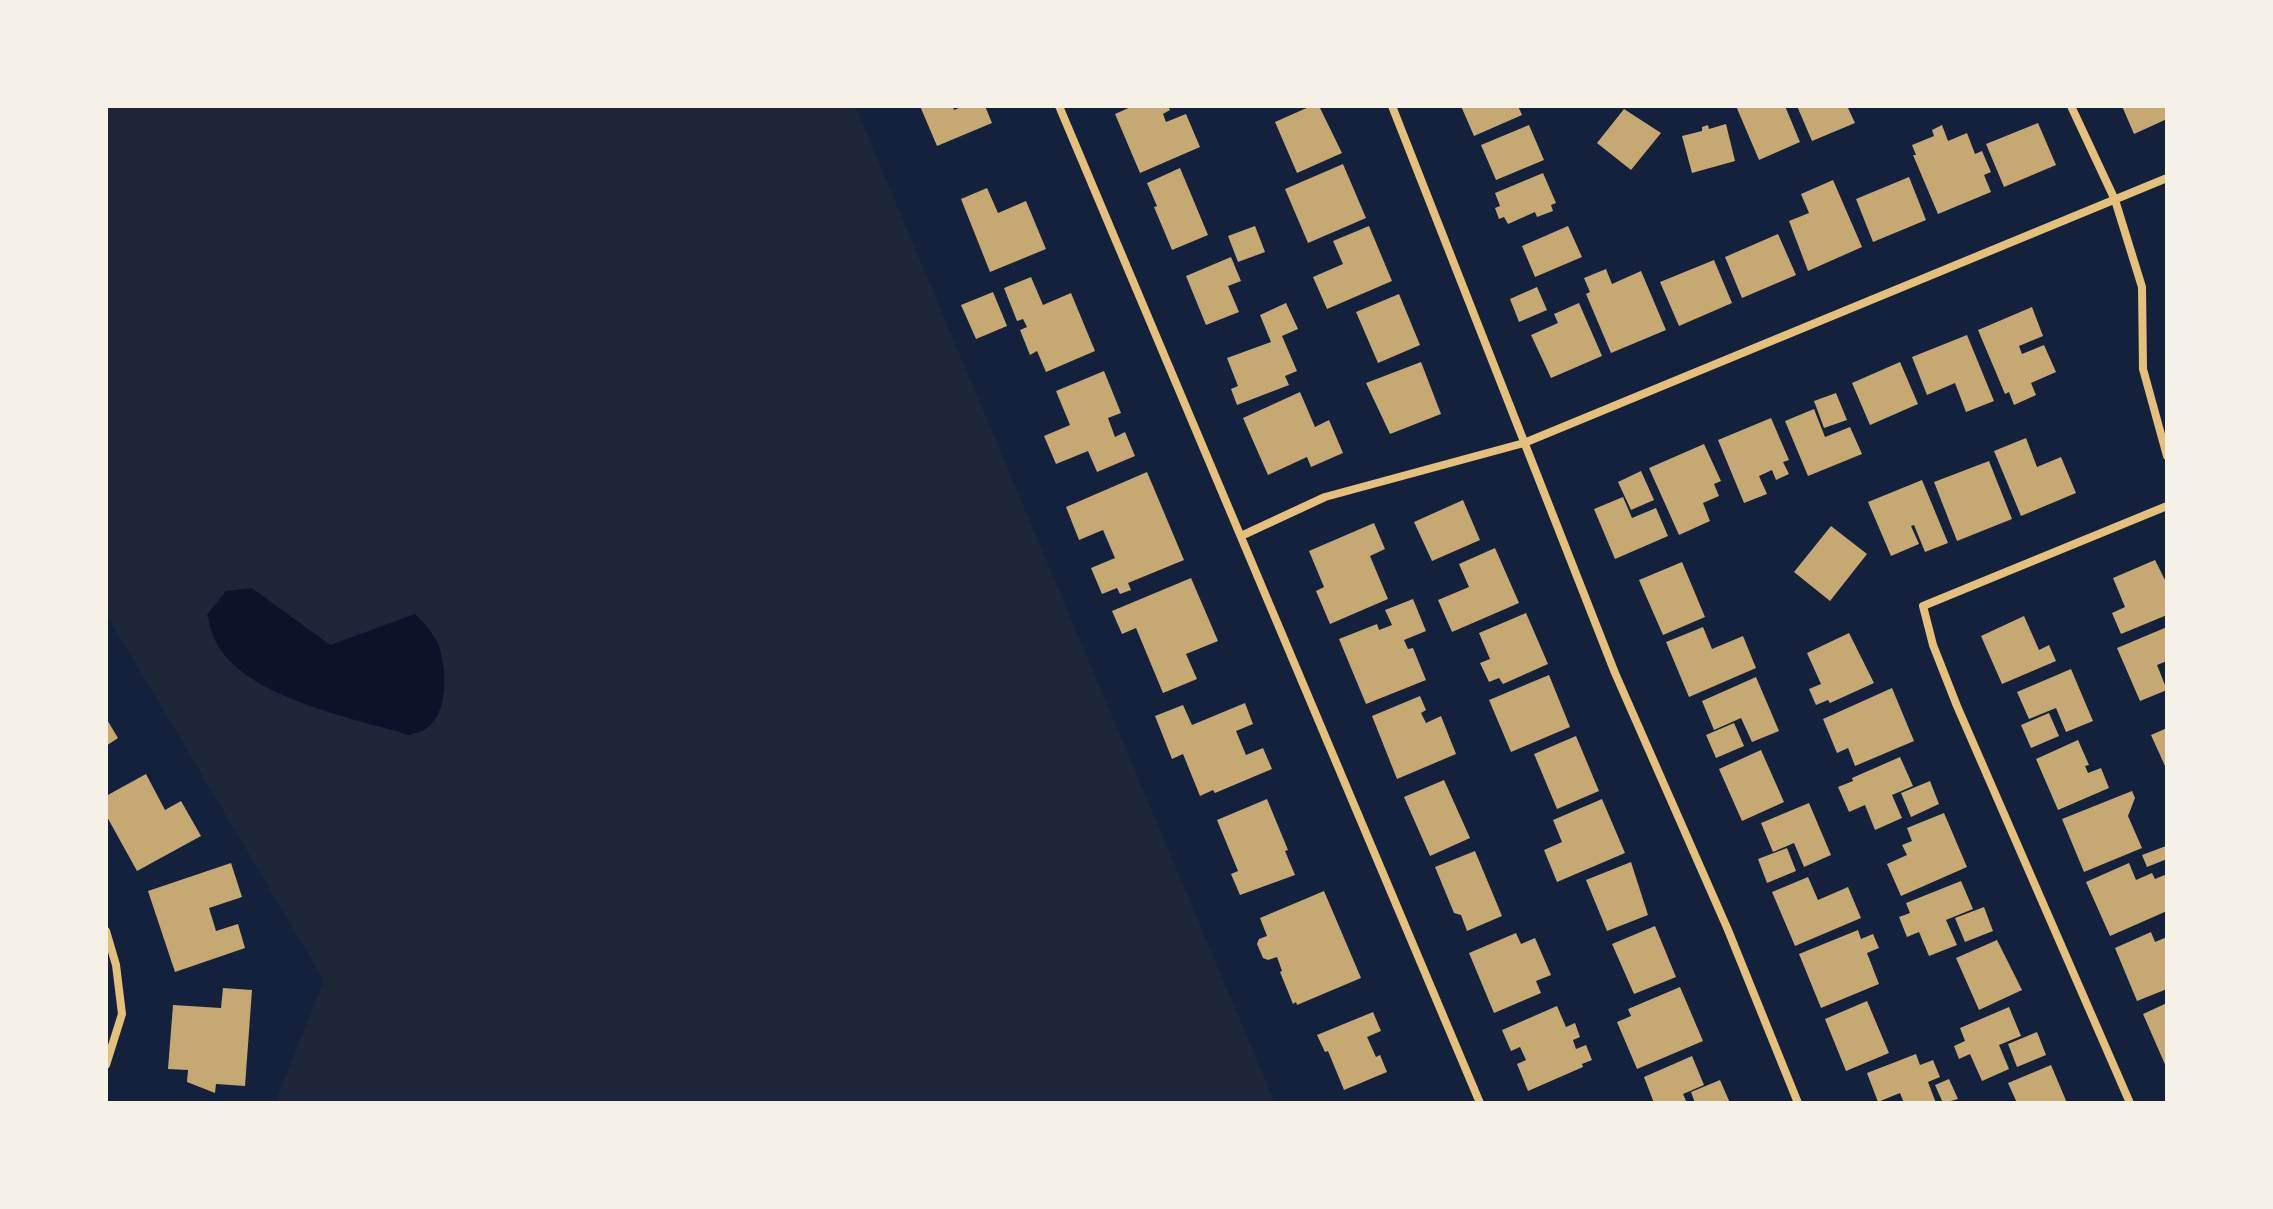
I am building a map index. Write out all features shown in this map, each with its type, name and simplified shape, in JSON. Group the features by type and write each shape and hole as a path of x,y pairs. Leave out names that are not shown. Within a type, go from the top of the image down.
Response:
{"street":[{"path":"1059,106 1480,1103"},
{"path":"1392,106 1615,673 1728,930 1798,1103"},
{"path":"2071,106 2115,200 2142,287 2143,369 2167,456"},
{"path":"1241,536 1325,497 1524,443 2167,178"},
{"path":"2130,1103 1957,706 1933,645 1923,606 2167,506"},
{"path":"106,931 116,965 122,1014 106,1065"}],"shaded area":[{"path":"106,106 855,106 1275,1103 275,1103 324,980 106,614"},
{"path":"252,588 330,645 415,614 436,640 443,665 443,700 434,720 425,729 409,735 300,702 247,676 227,658 214,638 207,615 226,591"}],"building":[{"path":"920,106 953,106 954,110 964,106 985,106 992,123 937,146"},
{"path":"1133,106 1168,106 1170,110 1163,114 1166,122 1186,114 1200,147 1140,173 1115,114"},
{"path":"1311,106 1319,106 1342,153 1297,173 1275,122"},
{"path":"1461,106 1518,106 1522,115 1474,136"},
{"path":"1736,106 1785,106 1800,142 1759,160"},
{"path":"1797,106 1847,106 1855,123 1812,141"},
{"path":"2122,106 2167,106 2167,119 2134,134"},
{"path":"1624,109 1661,133 1631,170 1597,143"},
{"path":"2038,123 2056,165 2004,187 1986,144"},
{"path":"1726,124 1735,161 1692,173 1682,136 1702,131 1702,127 1708,125 1709,129"},
{"path":"1529,125 1544,160 1496,180 1481,145"},
{"path":"1942,125 1948,141 1967,133 1975,154 1982,151 1991,172 1984,175 1991,192 1938,214 1913,155 1916,155 1912,145 1934,136 1932,130"},
{"path":"1343,164 1366,218 1308,243 1285,189"},
{"path":"1180,168 1208,235 1172,250 1147,183"},
{"path":"1543,173 1556,203 1551,205 1553,211 1537,217 1535,212 1508,224 1504,217 1499,219 1495,208 1500,206 1495,193"},
{"path":"1909,177 1926,220 1873,242 1856,199"},
{"path":"1833,180 1862,247 1808,271 1789,221 1809,213 1801,194"},
{"path":"987,188 998,213 1026,201 1046,249 990,272 961,199"},
{"path":"1255,226 1265,252 1238,262 1228,236"},
{"path":"1369,226 1392,281 1327,309 1313,277 1343,264 1333,241"},
{"path":"1568,226 1582,257 1535,277 1522,246"},
{"path":"1778,234 1796,275 1742,298 1725,257"},
{"path":"1231,257 1241,281 1228,286 1239,312 1206,325 1186,276"},
{"path":"1714,260 1732,303 1679,326 1660,282"},
{"path":"1606,269 1612,284 1641,271 1666,330 1611,353 1586,294 1590,292 1584,278"},
{"path":"1031,277 1043,305 1071,293 1095,351 1046,372 1037,351 1030,355 1020,330 1027,327 1023,319 1017,321 1004,288"},
{"path":"1537,287 1547,310 1519,322 1510,299"},
{"path":"993,292 1007,326 976,339 961,305"},
{"path":"1399,294 1420,345 1378,363 1356,312"},
{"path":"1286,303 1298,329 1282,336 1297,371 1285,376 1289,385 1237,405 1231,389 1238,386 1227,358 1271,342 1260,315"},
{"path":"1579,303 1602,356 1551,378 1531,335 1558,323 1554,314"},
{"path":"2032,307 2043,336 2019,346 2022,354 2044,345 2056,372 2031,383 2036,395 2014,405 2009,392 2005,394 1978,330"},
{"path":"1967,335 1994,401 1966,412 1955,383 1927,395 1912,357"},
{"path":"1421,362 1441,414 1390,434 1366,383"},
{"path":"1900,362 1918,404 1870,425 1852,383"},
{"path":"1104,371 1121,413 1108,418 1115,437 1125,432 1135,456 1097,472 1088,451 1056,464 1044,436 1070,425 1056,391"},
{"path":"1300,392 1315,427 1329,420 1343,453 1311,467 1307,457 1268,475 1243,418"},
{"path":"1836,393 1847,420 1824,428 1814,401"},
{"path":"1814,409 1825,437 1850,427 1862,454 1808,476 1785,421"},
{"path":"1771,418 1789,460 1783,462 1789,474 1776,480 1772,470 1759,476 1767,494 1744,503 1718,440"},
{"path":"2026,438 2037,467 2061,457 2076,493 2021,516 1994,451"},
{"path":"1704,444 1721,481 1714,484 1719,496 1703,503 1710,521 1679,535 1649,468"},
{"path":"1989,461 2012,519 1957,541 1934,482"},
{"path":"1641,471 1654,500 1631,510 1618,482"},
{"path":"1147,472 1184,560 1128,583 1131,590 1120,594 1117,588 1102,594 1091,568 1115,558 1103,530 1079,540 1066,507"},
{"path":"1922,480 1948,543 1925,552 1914,525 1911,526 1919,544 1891,556 1868,502"},
{"path":"1623,497 1632,518 1656,508 1668,536 1615,559 1594,509"},
{"path":"1463,500 1480,540 1432,561 1414,522"},
{"path":"1374,523 1385,549 1370,556 1388,599 1330,624 1316,591 1324,587 1309,551"},
{"path":"1831,526 1867,554 1830,601 1794,572"},
{"path":"1495,548 1519,603 1452,632 1438,600 1469,587 1459,564"},
{"path":"2155,560 2167,584 2167,615 2121,634 2112,613 2125,607 2113,578"},
{"path":"1682,562 1705,617 1663,635 1639,580"},
{"path":"1191,578 1218,641 1186,654 1197,679 1163,693 1136,628 1122,634 1112,611"},
{"path":"1413,599 1426,631 1404,640 1408,649 1413,648 1426,680 1366,704 1339,639 1377,624 1379,630 1392,625 1385,610"},
{"path":"1526,613 1548,664 1503,684 1499,678 1489,682 1480,663 1490,659 1479,633"},
{"path":"2024,616 2039,650 2049,645 2056,661 2002,684 1981,636"},
{"path":"1703,627 1712,649 1743,636 1756,668 1689,697 1666,642"},
{"path":"2167,627 2167,661 2157,665 2167,690 2140,701 2117,648"},
{"path":"1849,633 1874,683 1830,703 1828,700 1816,705 1809,689 1821,684 1807,653"},
{"path":"2071,669 2093,721 2066,732 2056,708 2029,719 2017,692"},
{"path":"1549,675 1570,727 1511,752 1489,700"},
{"path":"1756,677 1779,731 1752,742 1741,718 1714,730 1702,701"},
{"path":"1892,688 1914,741 1855,766 1848,748 1837,753 1823,719"},
{"path":"1420,696 1426,710 1421,713 1426,723 1441,716 1456,754 1397,779 1372,716"},
{"path":"1245,703 1253,724 1236,731 1246,755 1263,748 1272,769 1215,793 1213,790 1200,796 1183,754 1172,759 1155,716 1183,705 1192,725"},
{"path":"2049,713 2059,736 2031,748 2021,725"},
{"path":"106,718 118,738 106,746"},
{"path":"1734,723 1744,746 1716,758 1706,735"},
{"path":"2167,728 2167,765 2165,766 2151,735"},
{"path":"1576,736 1599,791 1557,809 1534,754"},
{"path":"2078,740 2089,765 2085,766 2088,773 2101,768 2109,788 2058,810 2036,759"},
{"path":"1761,750 1784,802 1742,821 1719,769"},
{"path":"1900,757 1913,786 1892,795 1902,818 1875,830 1865,805 1849,812 1838,787"},
{"path":"146,774 165,810 181,801 201,836 137,871 106,815 106,796"},
{"path":"1444,780 1470,838 1430,856 1404,797"},
{"path":"1930,781 1939,804 1911,817 1901,793"},
{"path":"2132,791 2135,798 2128,816 2142,848 2084,872 2062,819"},
{"path":"1267,799 1295,875 1240,895 1231,874 1238,871 1217,820"},
{"path":"1602,799 1625,853 1557,882 1544,850 1562,842 1553,820"},
{"path":"1809,803 1831,855 1804,867 1794,843 1773,852 1761,823"},
{"path":"1944,813 1967,867 1901,896 1887,864 1907,855 1902,845 1912,841 1907,828"},
{"path":"2166,846 2167,859 2147,867 2142,855"},
{"path":"1787,848 1796,871 1767,883 1758,859"},
{"path":"1475,851 1502,916 1467,931 1461,915 1454,913 1435,867"},
{"path":"1631,862 1648,915 1607,931 1586,880"},
{"path":"231,863 242,897 209,908 216,931 238,924 245,948 175,972 148,891"},
{"path":"2129,863 2136,880 2152,873 2155,879 2167,874 2167,911 2110,936 2086,882"},
{"path":"1808,877 1818,900 1848,887 1861,918 1795,946 1772,892"},
{"path":"1961,881 1973,909 1946,920 1957,945 1929,956 1919,932 1907,937 1899,917 1910,913 1906,903"},
{"path":"1324,891 1361,978 1293,1004 1277,957 1263,958 1257,944 1259,939 1267,936 1260,918"},
{"path":"1984,907 1993,931 1965,942 1955,918"},
{"path":"1655,926 1676,977 1634,994 1612,944"},
{"path":"1858,930 1861,939 1873,934 1879,948 1867,953 1879,984 1821,1008 1799,954"},
{"path":"2151,932 2155,942 2167,937 2167,989 2137,1001 2115,948"},
{"path":"1516,933 1521,944 1535,938 1551,975 1536,981 1541,993 1494,1013 1469,953"},
{"path":"1997,940 2022,990 1979,1010 1956,958"},
{"path":"1680,987 1703,1041 1637,1069 1617,1022 1631,1016 1628,1009"},
{"path":"223,988 252,990 245,1086 216,1084 215,1093 187,1082 188,1070 168,1069 173,1005 221,1008"},
{"path":"1867,1001 1889,1053 1846,1071 1825,1019"},
{"path":"2167,1003 2167,1069 2143,1014"},
{"path":"1557,1006 1566,1027 1575,1023 1580,1037 1573,1040 1576,1049 1586,1045 1592,1060 1528,1091 1517,1064 1526,1060 1520,1047 1511,1051 1502,1030"},
{"path":"2009,1007 2021,1036 1999,1045 2009,1069 1982,1081 1970,1054 1959,1059 1954,1046 1965,1041 1960,1028"},
{"path":"1373,1012 1381,1031 1367,1037 1387,1072 1344,1090 1328,1051 1325,1052 1317,1035"},
{"path":"2037,1032 2046,1055 2017,1067 2008,1044"},
{"path":"1916,1054 1920,1065 1933,1060 1940,1077 1928,1082 1936,1103 1904,1103 1900,1093 1878,1102 1867,1073"},
{"path":"1692,1056 1704,1085 1683,1094 1687,1103 1654,1103 1644,1077"},
{"path":"2051,1065 2067,1103 2017,1103 2008,1083"},
{"path":"1949,1079 1958,1099 1943,1103 1935,1085"},
{"path":"1720,1080 1730,1103 1695,1103 1691,1092"}]}
